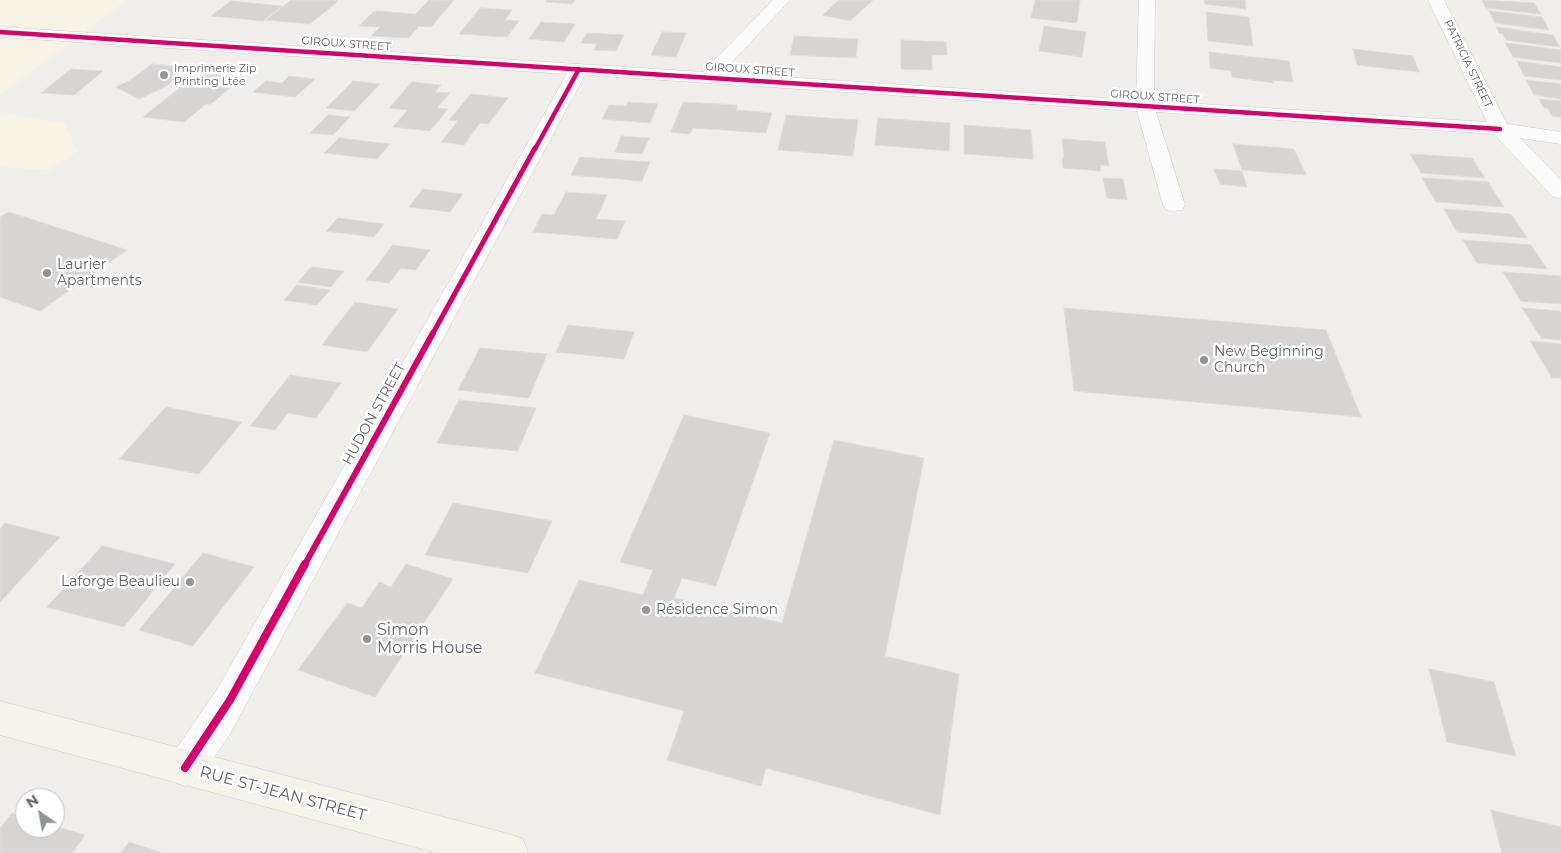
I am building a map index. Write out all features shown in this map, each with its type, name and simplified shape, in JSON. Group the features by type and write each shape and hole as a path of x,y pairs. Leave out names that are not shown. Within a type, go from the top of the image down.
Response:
{"main road":[{"name":"RUE ST-JEAN STREET","path":"0,718 509,853"}],"street":[{"path":"708,78 782,0"},
{"path":"1147,0 1145,106 1174,205"},
{"name":"PATRICIA STREET","path":"1436,0 1500,129 1561,192"},
{"name":"GIROUX STREET","path":"0,32 1500,129 1561,138"},
{"name":"HUDON STREET","path":"185,768 226,708 579,69"}],"shaded area":[{"path":"0,0 127,0 0,95"},
{"path":"0,112 64,123 77,151 49,170 0,167"}],"building":[{"path":"291,0 338,1 310,24 266,20"},
{"path":"429,0 454,0 431,27 419,26 409,38 371,36 380,27 359,26 374,11 416,14"},
{"path":"547,0 575,0 572,4 546,2"},
{"path":"839,0 873,0 850,21 823,15"},
{"path":"1035,0 1080,0 1077,23 1031,18"},
{"path":"1204,0 1245,0 1246,9 1205,4"},
{"path":"1482,0 1534,3 1541,14 1486,8"},
{"path":"231,1 282,6 263,21 211,16"},
{"path":"480,8 512,10 505,20 519,21 507,37 459,34"},
{"path":"1489,11 1542,17 1549,30 1495,23"},
{"path":"1206,12 1249,17 1253,46 1208,41"},
{"path":"541,22 575,24 564,42 529,39"},
{"path":"1044,26 1086,32 1082,57 1039,51"},
{"path":"1496,27 1553,35 1560,47 1506,40"},
{"path":"662,32 686,33 676,57 651,55"},
{"path":"587,33 624,35 616,51 594,50 597,44 581,43"},
{"path":"794,36 858,39 856,58 790,55"},
{"path":"901,40 946,42 947,55 932,55 932,70 901,69"},
{"path":"1505,43 1561,50 1561,63 1513,57"},
{"path":"1353,49 1413,56 1419,72 1357,65"},
{"path":"1209,52 1289,61 1293,82 1272,80 1273,83 1232,77 1231,71 1210,68"},
{"path":"1517,61 1561,67 1561,80 1524,76"},
{"path":"152,64 189,68 165,87 139,99 116,87 129,81"},
{"path":"71,69 103,71 74,95 41,93"},
{"path":"203,73 242,78 211,104 206,104 184,122 143,117 182,86 187,87"},
{"path":"289,76 315,79 295,97 253,92 266,81 282,83"},
{"path":"1526,80 1561,84 1561,99 1534,95"},
{"path":"353,81 380,84 354,111 326,108"},
{"path":"412,82 441,85 435,92 450,93 437,108 448,109 430,131 393,127 408,110 389,108"},
{"path":"471,94 508,98 488,124 480,123 464,145 441,142 458,121 449,120"},
{"path":"1539,99 1561,101 1561,117 1552,116 1548,108 1544,108"},
{"path":"628,102 658,104 650,123 602,119 609,105 626,106"},
{"path":"683,102 737,105 736,110 772,113 766,133 693,128 690,134 671,132"},
{"path":"328,115 350,117 333,135 310,133"},
{"path":"786,115 858,120 853,156 778,150"},
{"path":"878,118 950,123 949,151 875,145"},
{"path":"964,125 1031,130 1033,159 964,154"},
{"path":"621,136 649,138 642,154 615,152"},
{"path":"339,138 390,144 377,159 324,153"},
{"path":"1062,139 1105,142 1109,166 1100,165 1101,171 1063,168"},
{"path":"1233,144 1294,149 1306,175 1242,170"},
{"path":"1410,154 1472,158 1485,178 1421,173"},
{"path":"580,157 650,162 642,181 571,175"},
{"path":"1214,169 1242,171 1247,187 1220,184"},
{"path":"1103,178 1123,179 1127,200 1107,198"},
{"path":"1422,178 1488,182 1504,207 1436,202"},
{"path":"423,189 463,194 450,212 409,207"},
{"path":"566,192 607,195 596,219 625,221 617,239 533,232 542,214 554,215"},
{"path":"1444,209 1511,214 1527,238 1457,232"},
{"name":"Laurier Apartments","path":"9,212 127,250 40,311 0,297 0,217"},
{"path":"338,218 384,224 374,237 326,231"},
{"path":"1463,240 1531,245 1547,269 1477,263"},
{"path":"393,245 430,250 416,270 401,268 389,283 366,280"},
{"path":"311,267 344,271 331,287 298,282"},
{"path":"1503,272 1561,276 1561,304 1521,301"},
{"path":"297,285 330,290 317,305 284,300"},
{"path":"355,302 398,309 367,352 322,345"},
{"name":"New Beginning Church","path":"1064,308 1326,330 1361,417 1074,391"},
{"path":"1522,308 1561,311 1561,340 1541,338"},
{"path":"568,325 634,332 624,359 556,352"},
{"path":"1530,341 1561,344 1561,378 1552,378"},
{"path":"480,348 547,354 529,398 458,390"},
{"path":"290,375 341,383 316,418 288,413 275,430 250,426"},
{"path":"459,400 536,408 518,451 437,443"},
{"path":"166,407 242,422 199,474 119,459"},
{"name":"Résidence Simon","path":"684,415 770,433 716,586 682,578 674,598 782,623 834,440 924,458 885,656 959,674 940,815 766,768 761,786 667,760 684,711 535,673 579,580 643,595 653,570 620,562"},
{"path":"453,503 552,521 528,573 425,555"},
{"path":"5,523 60,537 0,602 0,529"},
{"path":"102,546 175,564 124,627 47,607"},
{"path":"203,553 254,567 193,646 139,630"},
{"name":"Simon Morris House","path":"406,564 453,579 375,697 298,670 347,603 362,608 379,582 391,587"},
{"path":"1429,669 1494,682 1516,756 1447,742"},
{"path":"1491,810 1561,827 1561,853 1502,853"},
{"path":"12,813 15,814 15,838 65,838 65,829 85,835 72,853 0,853 0,828"},
{"path":"129,842 163,853 121,853"}],"cycle path":[{"path":"0,32 1500,129"},
{"path":"185,768 230,700 579,69"}],"place":[{"name":"Imprimerie Zip Printing Ltée","path":"164,75"},
{"name":"Laurier Apartments","path":"47,273"},
{"name":"New Beginning Church","path":"1204,360"},
{"name":"Laforge Beaulieu","path":"190,582"},
{"name":"Résidence Simon","path":"646,610"},
{"name":"Simon Morris House","path":"367,639"}]}
